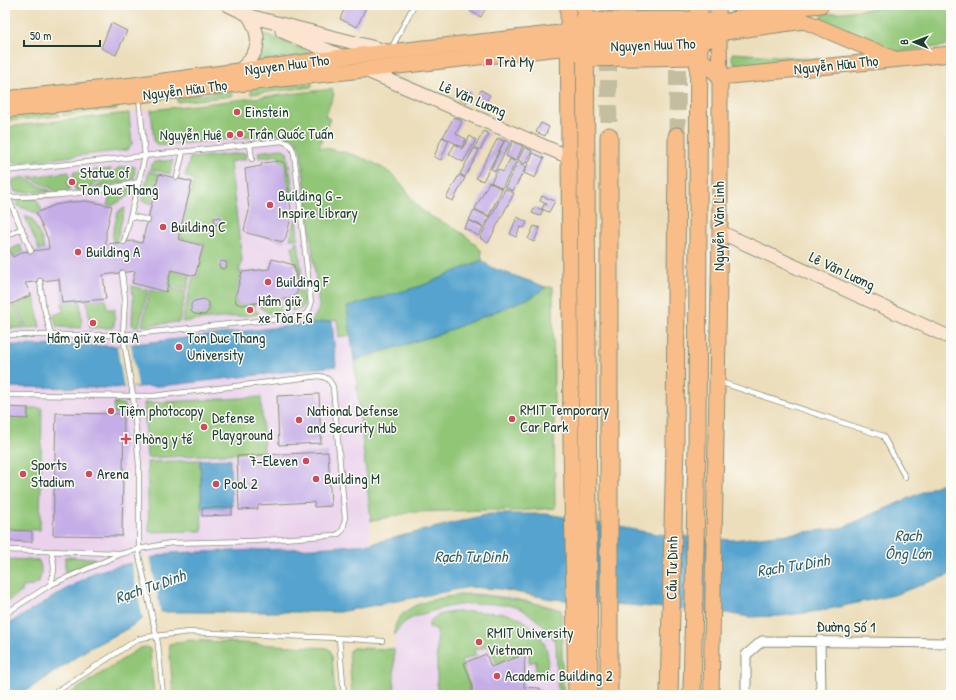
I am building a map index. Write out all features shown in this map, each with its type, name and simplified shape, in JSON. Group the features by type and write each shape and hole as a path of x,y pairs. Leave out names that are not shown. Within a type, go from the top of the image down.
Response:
{"highway":[{"name":"Nguyễn Văn Linh","path":"697,445 699,31"},
{"path":"581,35 588,445 589,695"},
{"path":"609,136 609,695"},
{"name":"Cầu Tư Dinh","path":"669,695 675,442 677,136"},
{"name":"Cầu Tư Dinh","path":"692,695 697,445"}],"main road":[{"path":"568,5 581,35 569,157 571,444 576,695"},
{"name":"Nguyễn Văn Linh","path":"711,695 720,232 720,77 718,5"},
{"name":"Nguyen Huu Tho","path":"365,70 581,35 699,31 718,28 769,7 821,5"},
{"name":"Nguyen Huu Tho","path":"5,99 390,52 581,35 699,31 804,21 894,59"},
{"name":"Nguyen Huu Tho","path":"699,31 720,77"},
{"name":"Nguyễn Hữu Thọ","path":"720,77 951,54"},
{"name":"Nguyễn Hữu Thọ","path":"5,110 365,70"}],"street":[{"path":"229,5 249,16 343,58"},
{"path":"249,16 390,52"},
{"path":"239,71 250,62 257,44 255,25 249,16"},
{"name":"Lê Văn Lương","path":"365,70 569,157"},
{"name":"Lê Văn Lương","path":"720,232 951,338"},
{"path":"820,640 821,695"},
{"name":"Đường Số 1","path":"746,695 746,655 762,641 820,640 951,643"}],"lane":[{"path":"390,52 414,5"},
{"path":"124,242 140,182 145,156 138,96"},
{"path":"5,171 282,141 287,143 292,147 294,153 311,304 310,310 306,315 298,317 123,336 5,335"},
{"path":"250,145 252,159"},
{"path":"177,177 183,152"},
{"path":"8,197 75,195 103,191 140,182"},
{"path":"5,190 31,251"},
{"path":"131,216 148,220"},
{"path":"5,237 22,228"},
{"path":"122,273 125,298 123,336 133,396 138,465 139,554 158,644 163,695"},
{"path":"40,281 43,304 51,335"},
{"path":"5,396 153,396 319,376 326,377 330,381 332,387 345,518 344,528 336,535 171,543 139,549 122,554 50,585 5,614"},
{"path":"717,381 882,436 905,476"},
{"path":"5,550 122,554"},
{"path":"50,585 55,574 51,552"},
{"path":"51,695 138,639 155,633 189,632 382,641"},
{"path":"339,638 344,695"}],"shaded area":[{"name":"Ton Duc Thang University","path":"332,89 334,95 325,116 330,119 319,147 351,335 371,521 369,544 315,548 170,553 95,572 5,626 5,127"},
{"name":"RMIT University Vietnam","path":"469,592 496,594 562,608 564,695 394,695 395,626 400,617 408,608 421,602"}],"green space":[{"path":"907,5 951,5 951,45 897,52 891,51 822,22 821,18 824,14"},
{"path":"263,33 314,54 256,61"},
{"path":"732,53 822,59 742,68 735,65 732,59"},
{"path":"312,82 312,87 251,94 251,89"},
{"path":"332,89 334,95 325,116 330,119 319,147 352,154 383,168 392,174 423,211 460,232 473,242 481,250 482,260 424,285 351,335 339,337 337,320 300,325 312,319 319,307 301,152 296,141 290,137 279,134 158,146 154,142 151,110"},
{"path":"232,91 233,96 177,102 177,97"},
{"path":"117,104 117,109 63,116 63,111"},
{"path":"59,111 59,116 7,121 6,117"},
{"path":"129,113 132,144 127,150 15,163 8,158 6,153 4,142 5,127"},
{"path":"281,149 287,152 293,191 288,192 285,165 280,161 279,155 259,158 258,152"},
{"path":"245,153 246,159 230,162 242,260 239,272 242,272 235,301 241,305 254,303 255,309 260,314 182,322 193,277 197,278 205,244 180,238 194,180 185,177 190,158"},
{"path":"173,160 170,174 150,169 154,162"},
{"path":"135,167 134,179 93,189 118,168"},
{"path":"112,169 88,190 76,191 76,188 74,188 76,181 73,178 73,172"},
{"path":"149,171 159,174 152,204 142,201"},
{"path":"69,172 70,178 67,181 70,186 69,192 58,192 29,177"},
{"path":"23,177 52,192 15,192 12,182 13,180"},
{"path":"132,188 130,195 112,206 107,205 111,192"},
{"path":"15,199 37,199 42,211 36,213 18,206"},
{"path":"125,208 116,243 113,243 113,232 118,212"},
{"path":"25,216 32,219 42,240 44,250 39,250"},
{"path":"296,218 298,239 290,239"},
{"path":"298,241 303,286 300,287 298,265 294,265 292,246 296,246 295,242"},
{"path":"20,245 23,252 13,257 9,250"},
{"path":"171,270 190,274 187,290 167,285"},
{"path":"132,286 148,290 139,326 134,327 132,324"},
{"path":"546,287 553,287 555,508 517,511 489,510 412,512 371,521 354,360 440,334 534,296"},
{"path":"169,288 186,292 179,322 142,326 150,290 167,294"},
{"path":"298,291 303,291 304,304 301,309 292,311 290,298"},
{"path":"34,296 40,327 26,328 17,304"},
{"path":"106,299 107,309 115,309 114,326 112,328 90,328 87,300"},
{"path":"280,300 281,312 267,313 260,307 259,302"},
{"path":"80,301 82,328 57,327 53,315 63,312 62,303"},
{"path":"15,305 24,328 5,328 5,310"},
{"name":"Defense Playground","path":"261,397 264,452 147,458 144,403"},
{"path":"114,403 123,404 125,406 126,414 114,414"},
{"name":"Sports Stadium","path":"28,408 42,408 40,530 5,529 5,418 28,419"},
{"path":"200,460 202,531 149,532 147,462"},
{"path":"65,557 94,558 94,560 65,574"},
{"path":"5,559 39,561 41,572 38,583 32,586 23,587 22,592 5,603"},
{"path":"469,594 515,599 561,610 563,695 558,695 556,644 550,633 540,622 517,607 482,603 442,608 408,620 397,630 395,635 395,627 400,617 407,610 416,605 427,601"},
{"path":"481,612 512,615 521,619 536,631 546,648 548,657 547,667 543,676 535,676 536,661 529,663 529,651 496,663 489,645 474,651 476,655 461,661 470,685 470,695 437,695 437,629 429,628 429,623 439,615 445,613"},
{"path":"189,640 327,648 330,650 332,655 335,695 173,695 169,644"},
{"path":"146,647 150,649 154,695 68,695 140,648"},
{"path":"353,648 394,649 394,695 352,695 349,654 350,650"}],"water":[{"path":"482,260 490,267 546,287 534,296 440,334 354,360 347,307 424,285"},
{"path":"332,321 336,366 161,386 108,388 5,387 5,345 117,346"},
{"name":"Pool 2","path":"230,459 232,507 202,508 200,460"},
{"name":"Rạch Ông Lớn","path":"947,481 951,482 951,574 894,595 820,611 780,616 748,617 726,613 552,599 499,589 470,587 339,612 153,612 127,629 88,649 21,695 5,695 5,626 95,572 170,553 315,548 369,544 489,514 548,514 657,534 732,540 842,528"}],"pier":[{"path":"131,344 138,386 124,389 117,346"},
{"path":"150,556 161,614 153,614 143,620 131,560"}],"building":[{"path":"346,5 367,5 357,27 340,19"},
{"path":"474,5 485,9 481,17 470,11"},
{"path":"111,23 127,31 116,55 101,48"},
{"path":"466,89 472,92 466,103 460,100"},
{"path":"481,90 490,95 486,102 477,97"},
{"path":"454,117 462,121 456,134 466,139 462,147 443,137"},
{"path":"541,123 549,127 545,136 536,132"},
{"path":"484,131 489,134 480,150 475,147"},
{"path":"470,136 476,140 463,162 449,154 455,144 462,149"},
{"path":"442,137 449,140 441,160 434,157"},
{"path":"498,138 504,141 483,181 476,178"},
{"path":"505,140 510,143 495,171 491,169"},
{"path":"513,141 523,146 516,161 506,156"},
{"path":"525,147 532,151 525,164 518,160"},
{"path":"474,148 479,151 465,177 460,174"},
{"path":"533,153 544,158 535,178 524,173"},
{"path":"510,159 516,162 502,188 491,182 498,169 503,172"},
{"name":"Building G - Inspire Library","path":"280,161 284,163 285,166 291,210 291,218 285,240 283,242 247,233 244,230 249,211 245,169 261,166 262,163"},
{"path":"518,162 526,167 513,191 505,187"},
{"path":"159,174 192,182 178,239 203,246 195,276 171,270 166,292 132,283 135,271 103,275 106,299 62,303 59,279 25,283 31,295 5,307 5,241 13,257 22,252 49,249 48,239 36,213 55,205 72,202 86,201 112,206 106,232 106,244 133,241 142,243"},
{"path":"459,175 465,178 453,201 446,198"},
{"path":"489,182 502,189 489,216 475,209"},
{"path":"505,189 514,193 488,243 480,238"},
{"path":"542,196 555,201 549,212 542,209 544,204 547,204 540,201"},
{"path":"535,207 543,210 540,216 532,213"},
{"path":"474,210 489,217 484,227 469,220"},
{"path":"221,217 221,224 214,225 214,218"},
{"path":"517,217 527,222 524,228 520,227 516,237 510,234"},
{"path":"469,220 483,228 479,236 464,228"},
{"path":"534,226 540,228 534,242 528,239"},
{"name":"Building F","path":"272,259 294,265 298,291 293,298 241,305 236,303 235,298 242,272 269,269"},
{"path":"223,261 226,262 226,268 223,269 220,268 219,265 220,262"},
{"path":"204,299 209,303 209,310 205,315 194,314 191,311 191,304 194,301"},
{"name":"National Defense and Security Hub","path":"319,394 321,443 279,445 277,396"},
{"path":"5,407 28,408 28,419 5,418"},
{"name":"Arena","path":"56,413 124,414 122,536 53,535"},
{"path":"328,452 331,506 314,507 314,502 258,505 258,509 239,510 237,456"},
{"path":"232,507 232,515 202,516 202,508"},
{"path":"5,530 32,531 32,542 5,541"},
{"name":"Academic Building 2","path":"486,654 491,667 525,654 524,687 540,688 540,695 472,695 472,685 464,663"}],"tunnel":[{"path":"608,5 609,136"},
{"path":"677,136 678,5"}],"place":[{"name":"Trà My","path":"489,62"},
{"name":"Einstein","path":"237,112"},
{"name":"Trần Quốc Tuấn","path":"240,134"},
{"name":"Nguyễn Huệ","path":"230,135"},
{"name":"Statue of Ton Duc Thang","path":"72,182"},
{"name":"Building G - Inspire Library","path":"270,205"},
{"name":"Building C","path":"163,227"},
{"name":"Building A","path":"78,252"},
{"name":"Building F","path":"268,282"},
{"name":"Hầm giữ xe Tòa F,G","path":"250,310"},
{"name":"Hầm giữ xe Tòa A","path":"93,323"},
{"name":"Ton Duc Thang University","path":"179,347"},
{"name":"Tiệm photocopy","path":"111,411"},
{"name":"RMIT Temporary Car Park","path":"512,419"},
{"name":"National Defense and Security Hub","path":"299,420"},
{"name":"Defense Playground","path":"204,427"},
{"name":"Phòng y tế","path":"126,439"},
{"name":"7-Eleven","path":"306,461"},
{"name":"Sports Stadium","path":"23,474"},
{"name":"Arena","path":"89,474"},
{"name":"Building M","path":"316,479"},
{"name":"Pool 2","path":"216,484"},
{"name":"RMIT University Vietnam","path":"479,642"},
{"name":"Academic Building 2","path":"497,676"}],"water label":[{"name":"Rạch Tư Dinh","path":"471,556"},
{"name":"Rạch Tư Dinh","path":"793,565"},
{"name":"Rạch Tư Dinh","path":"150,586"}]}
